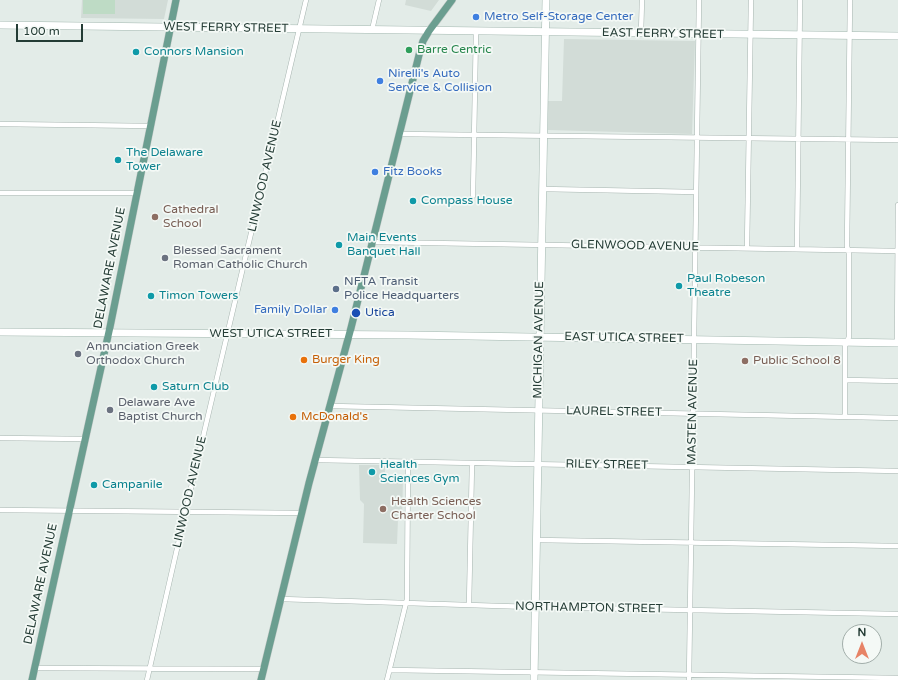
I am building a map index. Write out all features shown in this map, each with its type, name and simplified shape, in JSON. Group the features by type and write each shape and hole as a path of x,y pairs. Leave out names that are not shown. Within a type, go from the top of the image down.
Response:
{"main road":[{"name":"DELAWARE AVENUE","path":"32,680 68,510 109,333 176,0"},
{"path":"261,680 420,51 423,41 429,31 452,0"}],"street":[{"name":"LINWOOD AVENUE","path":"147,680 185,511 306,0"},
{"path":"372,30 379,0"},
{"name":"MICHIGAN AVENUE","path":"534,676 546,0"},
{"path":"641,33 642,0"},
{"name":"MASTEN AVENUE","path":"689,677 699,0"},
{"path":"748,248 751,0"},
{"path":"797,249 800,0"},
{"path":"844,417 845,346 849,337 848,250 850,0"},
{"name":"WEST FERRY STREET","path":"0,25 429,31"},
{"name":"EAST FERRY STREET","path":"429,31 898,36"},
{"path":"472,196 476,31"},
{"path":"0,124 150,126"},
{"path":"399,134 898,140"},
{"path":"542,189 696,192"},
{"path":"0,193 136,193"},
{"path":"897,343 898,205"},
{"name":"GLENWOOD AVENUE","path":"372,242 898,251"},
{"name":"WEST UTICA STREET","path":"0,332 349,334"},
{"name":"EAST UTICA STREET","path":"349,334 897,343"},
{"path":"845,380 898,381"},
{"name":"LAUREL STREET","path":"330,406 898,418"},
{"path":"0,438 84,439"},
{"name":"RILEY STREET","path":"316,460 898,471"},
{"path":"387,680 406,604 408,577 408,462"},
{"path":"469,606 472,463"},
{"path":"0,510 302,513"},
{"path":"536,540 898,546"},
{"name":"NORTHAMPTON STREET","path":"281,599 469,606 898,614"},
{"path":"35,668 264,669"},
{"path":"390,670 534,676 898,678"}],"shaded area":[{"path":"82,0 168,0 164,19 81,18"},
{"path":"406,0 439,0 431,11 405,5"},
{"path":"564,39 695,41 692,134 548,130 548,101 562,101"},
{"name":"Health Sciences Charter School","path":"359,465 385,465 385,477 403,478 402,519 398,519 397,544 363,543 364,504 360,500"}],"green space":[{"path":"83,0 115,0 115,14 83,14"}],"place":[{"name":"Metro Self-Storage Center","path":"476,17"},
{"name":"Barre Centric","path":"409,50"},
{"name":"Connors Mansion","path":"136,52"},
{"name":"Nirelli's Auto Service & Collision","path":"380,81"},
{"name":"The Delaware Tower","path":"118,160"},
{"name":"Fitz Books","path":"375,172"},
{"name":"Compass House","path":"413,201"},
{"name":"Cathedral School","path":"155,217"},
{"name":"Main Events Banquet Hall","path":"339,245"},
{"name":"Blessed Sacrament Roman Catholic Church","path":"165,258"},
{"name":"Paul Robeson Theatre","path":"679,286"},
{"name":"NFTA Transit Police Headquarters","path":"336,289"},
{"name":"Timon Towers","path":"151,296"},
{"name":"Family Dollar","path":"335,310"},
{"name":"Utica","path":"356,313"},
{"name":"Annunciation Greek Orthodox Church","path":"78,354"},
{"name":"Burger King","path":"304,360"},
{"name":"Public School 8","path":"745,361"},
{"name":"Saturn Club","path":"154,387"},
{"name":"Delaware Ave Baptist Church","path":"110,410"},
{"name":"McDonald's","path":"293,417"},
{"name":"Health Sciences Gym","path":"372,472"},
{"name":"Campanile","path":"94,485"},
{"name":"Health Sciences Charter School","path":"383,509"}]}
